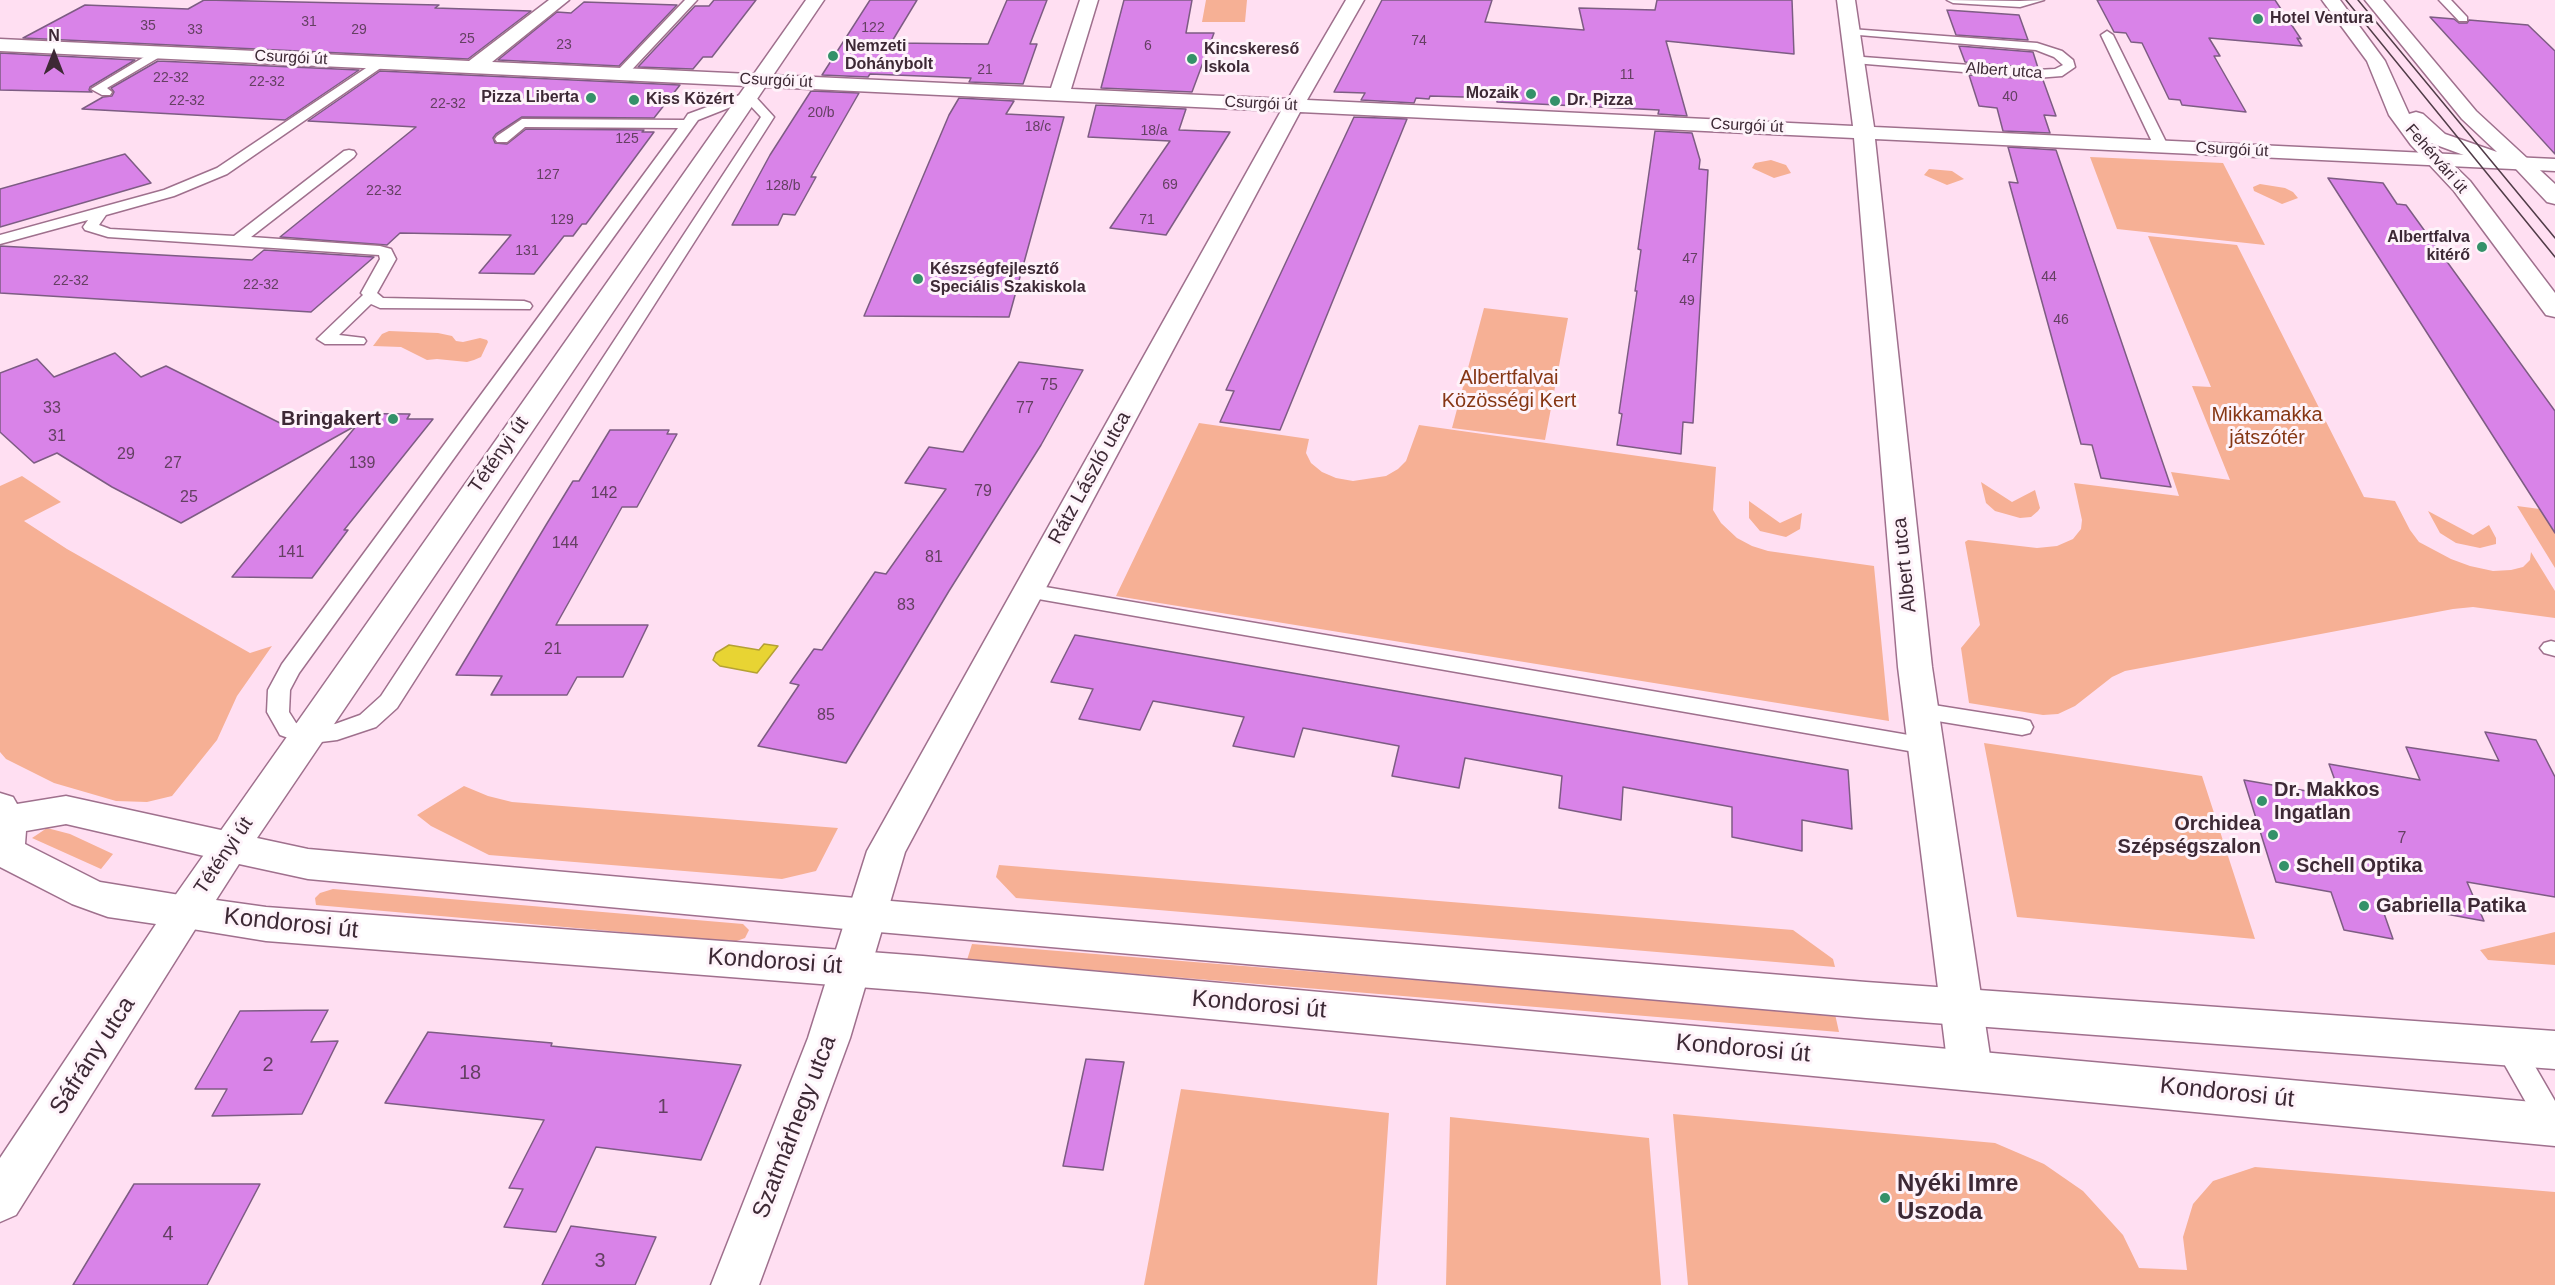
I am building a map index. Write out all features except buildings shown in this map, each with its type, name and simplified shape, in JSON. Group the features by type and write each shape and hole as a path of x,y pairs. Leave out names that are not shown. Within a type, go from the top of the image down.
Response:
{"street":[{"path":"475,66 560,0"},
{"name":"Tétényi út","path":"186,912 305,736 815,0"},
{"path":"1059,95 1089,0"},
{"name":"Rátz László utca","path":"852,968 886,851 1294,106 1355,0"},
{"name":"Albert utca","path":"1846,0 1863,132 1921,711 1970,1069"},
{"name":"Fehérvári út","path":"2331,0 2367,46 2387,85 2399,116 2418,141 2462,186 2555,310"},
{"path":"2373,0 2469,115 2523,164 2555,197"},
{"name":"Csurgói út","path":"0,45 621,74 754,88 1059,95 2523,164"},
{"path":"2387,85 2425,128 2438,138 2488,156 2523,164 2555,165"},
{"name":"Kondorosi út","path":"2554,1126 1970,1069 852,968 266,924 108,901 86,893 6,852 3,817 66,810 308,864 867,915 1962,1006 2555,1050"},
{"name":"Sáfrány utca","path":"0,1199 186,912"},
{"name":"Szatmárhegy utca","path":"735,1285 829,1038 852,968"}],"lane":[{"path":"621,74 691,0"},
{"path":"1953,0 2020,4 2038,0"},
{"path":"2445,0 2463,19"},
{"path":"2108,35 2161,146"},
{"name":"Albert utca","path":"1852,46 2037,47 2065,58 2069,67 2058,73 2036,74 1852,46"},
{"path":"106,92 97,89 159,52"},
{"path":"0,240 169,193 222,171 381,62"},
{"path":"754,88 768,117 389,702 368,721 337,732 305,736 288,729 278,712 279,690 290,669 693,117 754,88"},
{"path":"245,163 265,158 317,121 320,115 312,110"},
{"path":"502,140 522,123 688,124"},
{"path":"236,242 349,154"},
{"path":"100,213 90,227 96,231 236,242 371,248 386,252 388,259 369,293 380,303 524,306"},
{"path":"358,341 325,339 371,296"},
{"path":"1028,591 1926,746"},
{"path":"1921,711 2022,727"},
{"path":"2508,1046 2554,1126"}],"green space":[{"path":"1206,0 1247,0 1245,22 1202,22"},
{"path":"2090,157 2223,163 2265,245 2117,229"},
{"path":"1771,160 1786,165 1791,173 1774,178 1752,168 1755,163"},
{"path":"1929,169 1952,171 1964,179 1947,185 1924,175"},
{"path":"2260,184 2285,188 2298,198 2282,204 2254,191 2253,187"},
{"name":"Mikkamakka játszótér","path":"2148,236 2237,245 2364,497 2395,501 2419,542 2470,566 2493,571 2511,570 2523,567 2530,560 2531,552 2555,591 2555,618 2473,607 2453,609 2125,671 2112,677 2075,706 2058,714 2043,715 1969,703 1961,648 1980,625 1965,542 1968,540 2037,548 2057,546 2073,539 2081,529 2082,520 2074,483 2179,496 2171,472 2230,480 2192,386 2211,387"},
{"name":"Albertfalvai Közösségi Kert","path":"1484,308 1568,318 1545,440 1452,428"},
{"path":"389,331 438,333 452,336 456,341 463,342 480,338 488,342 481,357 474,360 467,362 427,360 401,347 373,346 382,334"},
{"path":"1199,423 1309,439 1306,453 1311,463 1322,472 1336,478 1353,481 1386,476 1398,469 1406,461 1419,425 1716,467 1713,510 1721,523 1737,538 1768,551 1874,566 1889,721 1116,596"},
{"path":"22,476 61,502 24,521 67,549 250,653 272,646 237,696 217,740 172,796 147,802 116,801 54,783 6,759 0,752 0,486"},
{"path":"1981,482 2012,502 2035,490 2040,508 2031,517 2020,518 1995,511 1986,503"},
{"path":"1749,501 1780,523 1802,513 1800,529 1786,537 1760,531 1749,518"},
{"path":"2517,506 2555,511 2555,568"},
{"path":"2428,511 2473,535 2489,525 2496,538 2496,544 2480,548 2456,543 2440,533"},
{"path":"1984,743 2202,776 2255,939 2017,917"},
{"path":"464,786 488,796 512,802 838,828 816,871 782,879 489,855 431,826 417,815"},
{"path":"47,828 70,834 113,854 101,869 32,838"},
{"path":"999,865 1793,930 1833,959 1835,967 1016,898 996,877"},
{"path":"333,889 743,924 749,930 745,938 734,942 316,905 315,898 320,893"},
{"path":"2555,932 2555,965 2488,960 2480,950"},
{"path":"972,944 1835,1014 1839,1032 967,960"},
{"path":"1181,1089 1389,1113 1377,1285 1144,1285"},
{"name":"Nyéki Imre Uszoda","path":"1673,1114 1995,1143 2044,1164 2083,1191 2123,1235 2139,1268 2187,1270 2183,1237 2193,1204 2213,1181 2255,1167 2555,1192 2555,1285 1688,1285"},
{"path":"1450,1117 1649,1138 1661,1285 1446,1285"}],"shaded area":[{"path":"764,644 778,646 757,673 720,666 713,660 716,653 729,645 759,650"}],"tram line":[{"path":"2346,0 2555,257"},
{"path":"2358,0 2555,238"}],"place":[{"name":"Hotel Ventura","path":"2258,19"},
{"name":"Nemzeti Dohánybolt","path":"833,56"},
{"name":"Kincskereső Iskola","path":"1192,59"},
{"name":"Mozaik","path":"1531,94"},
{"name":"Pizza Liberta","path":"591,98"},
{"name":"Kiss Közért","path":"634,100"},
{"name":"Dr. Pizza","path":"1555,101"},
{"name":"Albertfalva kitérő","path":"2482,247"},
{"name":"Készségfejlesztő Speciális Szakiskola","path":"918,279"},
{"name":"Bringakert","path":"393,419"},
{"name":"Dr. Makkos Ingatlan","path":"2262,801"},
{"name":"Orchidea Szépségszalon","path":"2273,835"},
{"name":"Schell Optika","path":"2284,866"},
{"name":"Gabriella Patika","path":"2364,906"},
{"name":"Nyéki Imre Uszoda","path":"1885,1198"}]}
